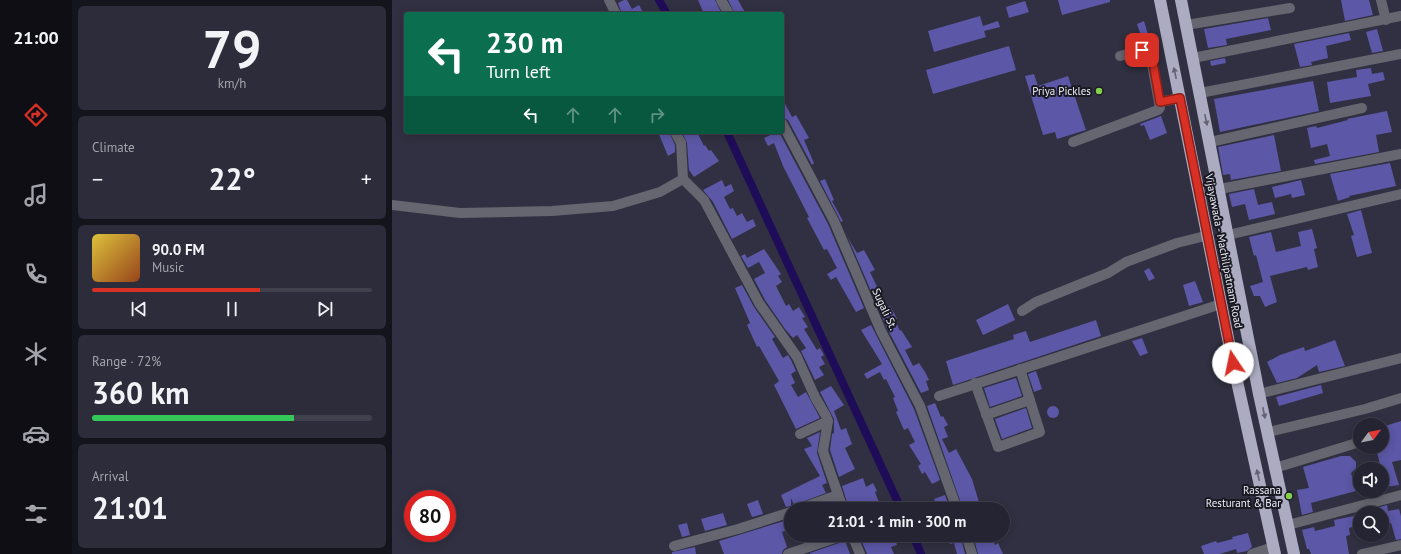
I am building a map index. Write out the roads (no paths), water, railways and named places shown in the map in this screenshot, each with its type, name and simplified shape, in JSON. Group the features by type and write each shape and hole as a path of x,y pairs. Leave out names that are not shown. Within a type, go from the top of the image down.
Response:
{"highway":[{"name":"Vijayawada - Machilipatnam Road","path":"1160,0 1221,304 1274,551"},
{"name":"Vijayawada - Machilipatnam Road","path":"1181,0 1260,394 1294,554"}],"street":[{"path":"609,0 615,12"},
{"path":"721,0 728,12"},
{"path":"1381,0 1386,20"},
{"path":"1186,25 1290,8"},
{"path":"1193,58 1401,16"},
{"path":"1073,142 1158,110 1160,102 1150,53 1142,50 1120,56"},
{"path":"1200,93 1401,54"},
{"path":"1160,102 1180,98"},
{"path":"1210,142 1362,108"},
{"name":"Sugali St.","path":"784,127 834,221 881,331 920,406 954,502"},
{"path":"676,134 682,151 683,179 704,200 759,303 797,357 828,421 823,451 840,502"},
{"path":"1220,189 1401,154"},
{"path":"392,205 460,213 552,211 613,206 660,192 683,179"},
{"path":"1228,235 1401,194"},
{"path":"1022,311 1036,302 1108,273 1126,262 1177,243 1208,234"},
{"path":"939,396 974,383 1127,336 1221,304"},
{"path":"1260,394 1401,358"},
{"path":"974,383 998,447 1040,432 1020,369"},
{"path":"1268,432 1364,409 1401,398"},
{"path":"986,415 1030,400"},
{"path":"800,434 828,421"},
{"path":"1276,468 1353,444"},
{"path":"818,502 838,495"},
{"path":"1288,525 1401,495"},
{"path":"674,546 738,529 784,514"},
{"path":"788,554 823,542"},
{"path":"855,542 860,554"},
{"path":"968,542 972,554"},
{"path":"1362,554 1401,545"},
{"path":"1252,554 1274,551"}],"waterway":[{"path":"659,0 666,12"},
{"path":"728,134 898,502"},
{"path":"916,542 921,554"}],"place":[{"name":"Priya Pickles","path":"1099,91"},
{"name":"Rassana Resturant & Bar","path":"1289,496"}]}
